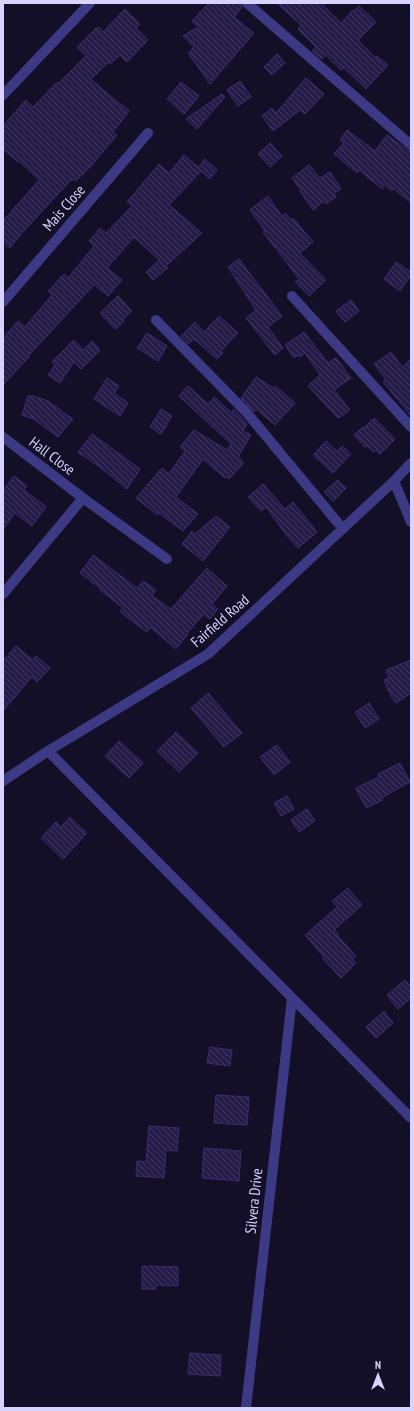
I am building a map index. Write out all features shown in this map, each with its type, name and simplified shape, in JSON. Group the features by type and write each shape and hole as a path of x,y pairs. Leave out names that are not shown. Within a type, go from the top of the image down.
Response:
{"street":[{"path":"3,95 90,3"},
{"path":"247,3 411,145"},
{"name":"Mais Close","path":"3,302 148,133"},
{"path":"292,296 411,427"},
{"path":"156,320 247,413 343,530"},
{"name":"Hall Close","path":"3,437 167,559"},
{"name":"Fairfield Road","path":"3,780 208,654 343,530 411,463"},
{"path":"394,481 411,522"},
{"path":"3,594 84,498"},
{"path":"48,751 411,1118"},
{"name":"Silvera Drive","path":"246,1408 292,998"}],"building":[{"path":"209,3 241,3 242,7 234,17 254,33 210,84 188,53 194,47 183,36 198,27 192,21"},
{"path":"277,3 321,3 341,23 353,10 354,11 359,6 376,22 358,40 376,58 377,56 388,65 366,89 344,68 341,70 326,55 322,59 312,51 316,47 298,29 301,25"},
{"path":"125,9 140,24 136,28 148,40 127,62 120,55 110,64 109,62 91,79 129,111 113,132 117,135 90,167 76,181 74,179 72,181 71,180 10,248 3,242 3,221 39,180 19,161 18,162 3,149 3,126 26,100 33,107 57,82 58,84 86,56 77,47 96,28 97,29 99,27 103,32"},
{"path":"277,54 285,63 272,75 264,67"},
{"path":"306,78 324,94 305,114 300,110 273,131 262,116 272,108 276,113"},
{"path":"240,81 251,97 238,106 227,90"},
{"path":"181,82 199,96 184,114 167,99"},
{"path":"222,94 225,97 197,129 186,119"},
{"path":"347,130 375,151 387,135 407,150 411,151 411,203 394,189 392,191 384,185 382,189 359,170 357,173 334,154 344,143 340,140"},
{"path":"270,143 282,156 270,167 258,154"},
{"path":"184,155 198,167 205,159 217,170 210,179 201,171 169,205 202,233 166,266 168,268 153,280 146,272 159,260 134,237 107,268 122,280 108,296 94,285 3,385 3,338 18,321 25,327 52,295 48,291 64,274 68,278 94,246 89,241 100,228 106,233 132,206 127,202 159,164 169,173"},
{"path":"309,165 320,178 330,172 341,189 334,194 336,197 326,204 324,201 313,210 292,178"},
{"path":"268,196 282,216 285,213 291,220 293,218 313,242 300,253 326,280 309,296 295,282 299,279 263,232 265,231 250,210"},
{"path":"239,259 282,316 268,327 283,348 275,355 246,318 256,310 228,267"},
{"path":"396,262 411,272 411,275 400,291 384,279"},
{"path":"118,296 132,311 115,329 100,313"},
{"path":"351,300 359,311 345,322 336,311"},
{"path":"219,316 238,333 221,351 223,353 217,359 194,339 188,344 181,336 195,322 204,332"},
{"path":"304,332 328,363 336,358 351,378 334,390 350,410 338,418 308,386 320,375 305,353 300,357 299,355 294,358 285,345"},
{"path":"147,333 167,346 158,361 137,348"},
{"path":"74,340 83,350 92,341 100,350 81,369 74,362 60,383 48,375 55,365 52,362"},
{"path":"391,352 402,367 411,359 411,416 383,382 386,380 374,364"},
{"path":"256,377 273,388 275,386 295,403 275,425 256,409 254,412 241,398"},
{"path":"107,378 119,386 114,393 128,403 120,416 94,399"},
{"path":"188,386 208,404 214,397 231,412 234,409 247,424 243,431 251,435 238,457 244,463 229,479 227,477 225,478 203,459 176,497 198,514 183,531 159,513 157,515 136,498 162,468 169,474 185,451 180,447 194,430 227,450 231,444 179,396"},
{"path":"28,396 33,396 48,401 73,419 58,437 34,419 22,415"},
{"path":"161,409 172,416 161,434 150,427"},
{"path":"374,418 395,439 380,454 376,450 374,452 367,446 365,447 354,435"},
{"path":"92,434 140,469 127,489 78,452"},
{"path":"326,441 337,451 342,446 351,454 333,473 313,455"},
{"path":"14,476 27,486 24,490 46,507 32,526 15,513 3,530 3,490"},
{"path":"338,480 346,488 333,501 324,492"},
{"path":"263,484 285,509 293,502 317,532 298,548 287,536 266,507 261,511 248,497"},
{"path":"216,516 230,527 203,561 182,544 192,531 195,534"},
{"path":"93,555 137,588 143,581 156,590 152,596 171,609 207,568 227,586 212,604 218,609 210,619 204,614 187,633 188,634 176,649 150,627 147,632 120,612 123,608 80,573"},
{"path":"16,646 33,660 36,656 50,668 37,682 32,677 3,711 3,661"},
{"path":"411,660 411,693 396,703 384,680 389,678 386,670"},
{"path":"208,693 242,733 224,747 191,708"},
{"path":"369,703 379,719 365,728 355,712"},
{"path":"176,732 198,753 179,772 157,751"},
{"path":"119,741 143,763 129,778 105,756"},
{"path":"277,745 290,762 274,775 260,757"},
{"path":"400,763 410,782 381,798 383,800 366,808 356,788 379,777 378,774"},
{"path":"287,796 294,809 281,816 274,803"},
{"path":"307,809 315,821 299,832 291,820"},
{"path":"70,817 87,833 63,859 41,838 56,822 61,827"},
{"path":"348,888 362,905 334,930 356,956 352,959 356,963 341,978 323,959 324,957 305,935 337,907 332,901"},
{"path":"405,980 411,987 411,998 398,1009 387,995"},
{"path":"384,1011 393,1023 376,1038 366,1027"},
{"path":"210,1047 232,1050 230,1066 207,1063"},
{"path":"216,1095 249,1097 247,1125 214,1123"},
{"path":"149,1126 179,1128 177,1151 166,1150 164,1178 136,1176 137,1161 146,1162"},
{"path":"204,1148 241,1151 239,1181 202,1178"},
{"path":"142,1266 178,1267 178,1286 156,1285 156,1289 142,1289"},
{"path":"190,1353 221,1355 220,1376 188,1374"}]}
